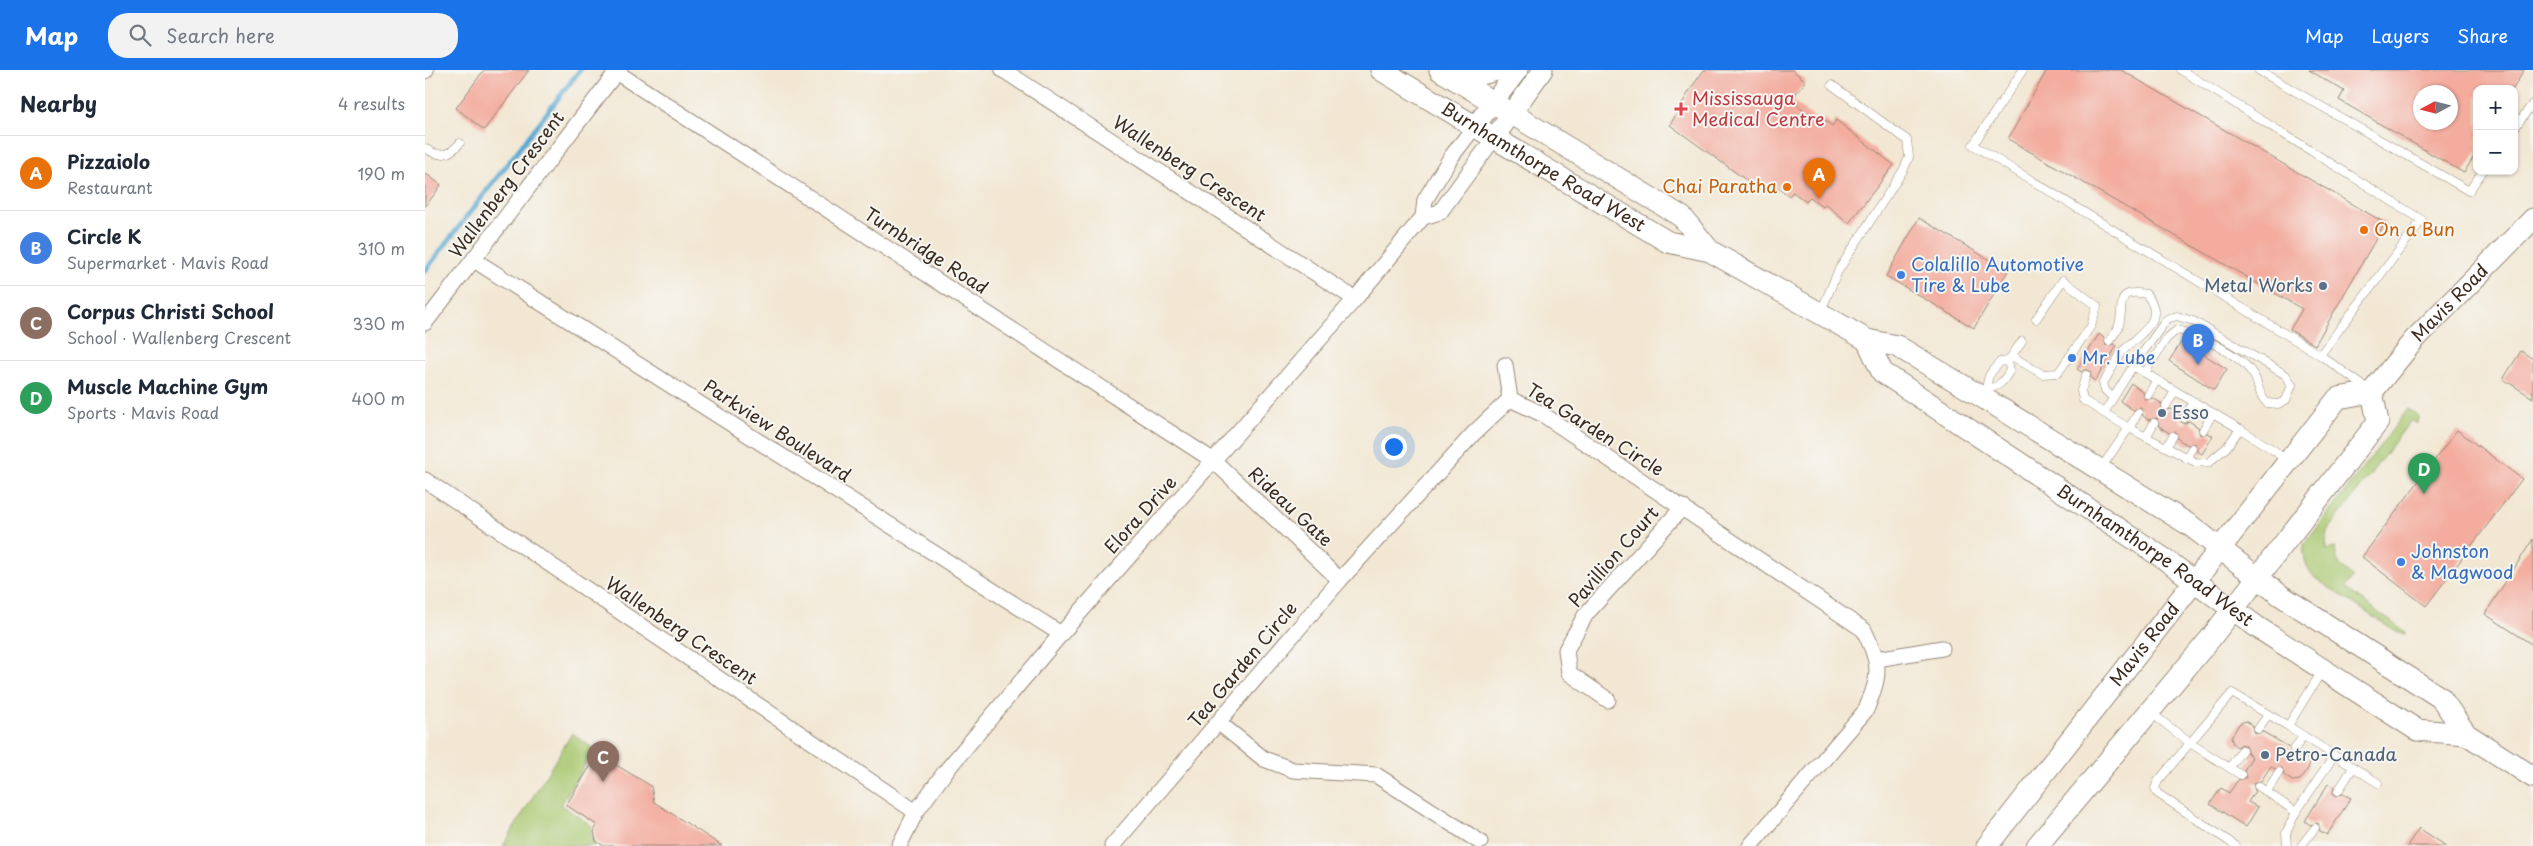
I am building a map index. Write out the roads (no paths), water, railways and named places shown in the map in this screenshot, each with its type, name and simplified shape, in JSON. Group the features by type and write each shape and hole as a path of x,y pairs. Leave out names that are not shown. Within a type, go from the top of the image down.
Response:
{"main road":[{"name":"Burnhamthorpe Road West","path":"1381,70 1668,242 1710,251 1867,340 1897,346 1985,393 2099,470 2191,526 2281,595 2441,698 2466,734 2533,777"},
{"path":"1448,75 1497,70"},
{"name":"Burnhamthorpe Road West","path":"1448,75 1682,217 1710,251"},
{"name":"Mavis Road","path":"1987,846 2338,398 2372,392 2414,340 2533,219"},
{"name":"Burnhamthorpe Road West","path":"1867,340 1882,372 1968,427 2324,670 2417,730 2466,734"},
{"path":"2037,846 2150,712 2233,609 2378,422 2372,392"}],"street":[{"name":"Wallenberg Crescent","path":"1003,70 1355,300"},
{"path":"1475,126 1518,70"},
{"path":"1494,138 1543,70"},
{"name":"Wallenberg Crescent","path":"425,323 617,71"},
{"name":"Turnbridge Road","path":"617,71 1214,461"},
{"name":"Elora Drive","path":"899,846 916,812 945,772 1061,634 1355,300 1423,217 1425,200 1451,157 1475,126"},
{"name":"Elora Drive","path":"1423,217 1440,212 1494,138"},
{"name":"Parkview Boulevard","path":"474,260 1061,634"},
{"path":"1505,365 1510,398"},
{"name":"Tea Garden Circle","path":"1112,846 1340,580 1474,433 1510,398 1541,414 1683,507 1864,630 1877,659 1877,683 1867,710 1750,846"},
{"name":"Rideau Gate","path":"1214,461 1340,580"},
{"name":"Wallenberg Crescent","path":"425,480 916,812"},
{"name":"Pavillion Court","path":"1609,700 1569,672 1566,650 1586,614 1683,507"},
{"path":"1877,659 1943,648"},
{"path":"1219,723 1264,759 1293,770 1376,775 1480,842"}],"lane":[{"path":"2023,70 1973,145 2320,355 2372,392"},
{"path":"2181,70 2422,220 2320,355"},
{"path":"2258,70 2469,191 2480,175"},
{"path":"1821,313 1837,271 1904,169 1909,157 1907,140 1832,86"},
{"path":"2518,124 2533,104"},
{"path":"425,148 435,155 442,155 453,151 460,143"},
{"path":"2010,358 2042,374 2058,373 2091,326 2097,306 2063,280 2036,319"},
{"path":"2109,341 2118,330 2122,300 2126,294 2131,291 2146,294 2153,302 2155,309 2147,329 2140,338 2124,350 2103,383 2105,390 2113,398"},
{"path":"2104,413 2133,366 2167,319 2177,316 2193,320 2255,356 2286,375 2292,385 2286,400 2278,404 2267,403 2260,396 2254,375 2233,355 2190,332 2177,330 2166,339 2145,373"},
{"path":"1985,393 1987,378 2000,362 2010,358 2022,341"},
{"path":"1985,393 1999,386 2005,379 2010,370 2010,358"},
{"path":"2133,366 2240,429 2275,451 2287,462"},
{"path":"2086,375 2081,391 2083,400 2129,428 2195,462 2208,463 2226,448 2240,429"},
{"path":"2148,395 2156,380"},
{"path":"2166,406 2175,391"},
{"path":"2185,418 2194,402"},
{"path":"2099,470 2138,413"},
{"path":"2203,430 2213,413"},
{"path":"2146,437 2154,423"},
{"path":"2166,448 2173,436"},
{"path":"2186,458 2192,448"},
{"path":"2288,726 2324,670"},
{"path":"2236,846 2157,793 2155,788 2161,776 2232,692 2378,783"},
{"path":"2150,712 2189,742 2241,774"},
{"path":"2258,729 2268,715"},
{"path":"2294,750 2303,736"},
{"path":"2230,767 2242,750"},
{"path":"2287,846 2287,833 2296,812 2335,756"},
{"path":"2339,791 2353,768"},
{"path":"2267,791 2279,772"},
{"path":"2258,786 2296,812"},
{"path":"2301,846 2315,828"}],"waterway":[{"path":"425,271 580,70"}],"place":[{"name":"Mississauga Medical Centre","path":"1681,109"},
{"name":"Chai Paratha","path":"1787,187"},
{"name":"Pizzaiolo","path":"1819,199"},
{"name":"On a Bun","path":"2364,230"},
{"name":"Colalillo Automotive Tire & Lube","path":"1901,275"},
{"name":"Metal Works","path":"2323,286"},
{"name":"Mr. Lube","path":"2072,358"},
{"name":"Circle K","path":"2198,365"},
{"name":"Esso","path":"2162,413"},
{"name":"Muscle Machine Gym","path":"2424,494"},
{"name":"Johnston & Magwood","path":"2401,562"},
{"name":"Petro-Canada","path":"2265,755"},
{"name":"Corpus Christi School","path":"603,782"}]}
